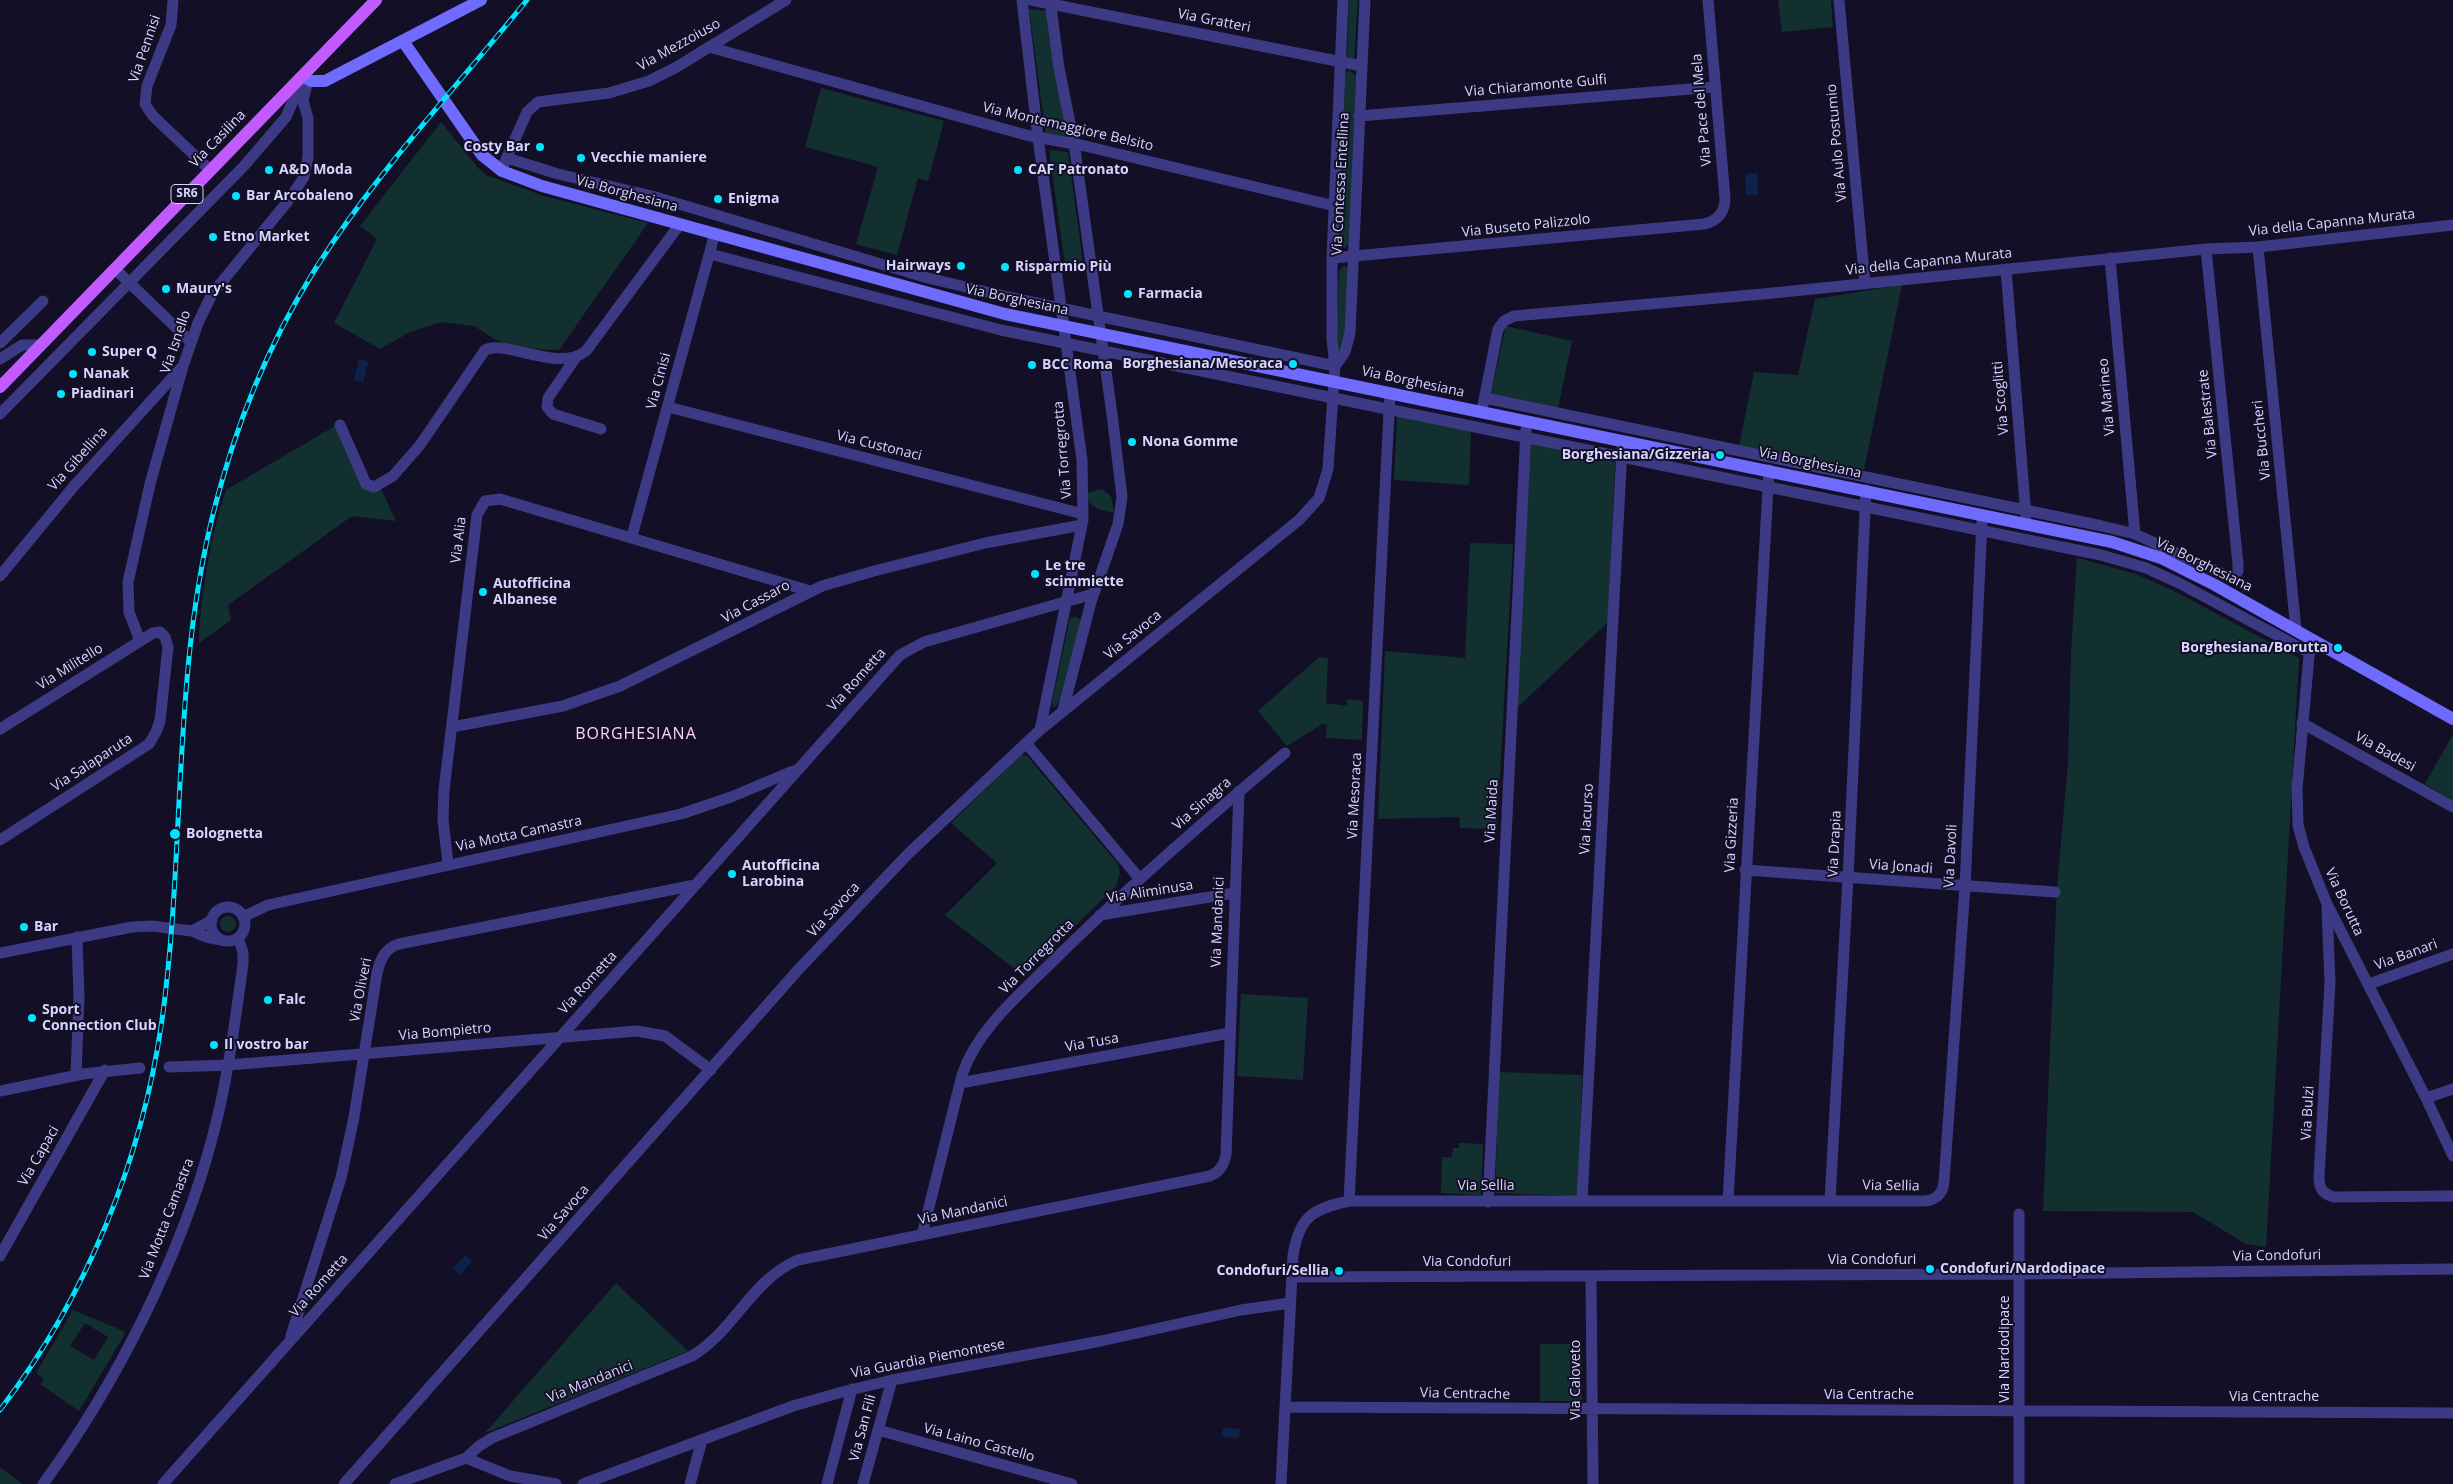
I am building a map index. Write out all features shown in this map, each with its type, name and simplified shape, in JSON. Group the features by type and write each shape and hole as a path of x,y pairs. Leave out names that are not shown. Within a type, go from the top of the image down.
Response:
{"main road":[{"name":"Via Casilina","path":"0,387 210,170 305,78 376,0"}],"street":[{"name":"Via Pennisi","path":"173,0 171,25 147,86 145,104 152,116 210,170"},
{"path":"305,78 325,81 481,0"},
{"name":"Via Mezzoiuso","path":"502,171 527,112 538,102 609,93 658,77 786,0"},
{"name":"Via Torregrotta","path":"1022,0 1038,138 1082,460 1082,520 1040,730"},
{"name":"Via Gratteri","path":"1031,0 1050,2 1362,66"},
{"name":"Via Contessa Entellina","path":"1333,382 1335,366 1332,338 1332,258 1343,0"},
{"name":"Via Contessa Entellina","path":"1335,366 1345,352 1349,337 1366,0"},
{"name":"Via Pace del Mela","path":"1708,0 1725,201 1720,216"},
{"name":"Via Aulo Postumio","path":"1839,0 1865,284"},
{"path":"1050,2 1074,143 1101,332 1121,503 1115,532 1093,594 1063,710"},
{"name":"Via Borghesiana","path":"403,41 474,146 486,159 502,171 554,190 715,233 948,300 1333,382 2104,540 2160,558 2311,638 2453,719"},
{"name":"Via Montemaggiore Belsito","path":"709,47 1038,138 1074,143 1335,206"},
{"name":"Via Casilina","path":"0,414 263,145 286,117 305,78"},
{"name":"Via Isnello","path":"140,641 129,612 128,582 154,468 183,366 200,318 217,288 288,201 304,177 308,157 308,118 303,101 305,78"},
{"name":"Via Chiaramonte Gulfi","path":"1360,116 1715,87"},
{"name":"Via Borghesiana","path":"507,158 558,174 647,194 928,278 1335,366"},
{"path":"554,190 558,174"},
{"name":"Via Buseto Palizzolo","path":"1332,258 1353,258 1704,224 1720,216"},
{"path":"601,430 555,415 547,407 548,398 576,357 593,344 680,224"},
{"name":"Via della Capanna Murata","path":"1482,412 1498,329 1511,316 1865,284 2206,249 2258,247 2453,225"},
{"name":"Via Cinisi","path":"632,536 715,233"},
{"name":"Via Buccheri","path":"2258,247 2296,630"},
{"name":"Via Balestrate","path":"2206,249 2238,564 2236,575"},
{"name":"Via Borghesiana","path":"710,254 970,324 1622,455 2101,555 2146,568 2179,583 2310,653"},
{"name":"Via Marineo","path":"2110,258 2135,534"},
{"path":"115,269 191,342"},
{"name":"Via Scoglitti","path":"2006,269 2027,524"},
{"path":"0,343 43,301"},
{"path":"0,358 22,346 41,345"},
{"path":"340,424 363,479 368,486 374,487 393,476 420,445 485,350 497,348 532,355 564,358 576,357"},
{"name":"Via Gibellina","path":"0,576 74,486 183,366"},
{"name":"Via Savoca","path":"344,1484 798,970 880,883 957,806 1063,710 1311,509 1322,494 1327,476 1333,382"},
{"name":"Via Mesoraca","path":"1349,1201 1390,393"},
{"name":"Via Borghesiana","path":"1485,398 2025,509 2135,534 2227,576 2236,575"},
{"name":"Via Custonaci","path":"668,407 1082,520"},
{"name":"Via Maida","path":"1488,1202 1526,421"},
{"name":"Via Iacurso","path":"1582,1200 1623,440"},
{"name":"Via Gizzeria","path":"1728,1201 1745,870 1769,470"},
{"name":"Via Drapia","path":"1830,1200 1848,878 1866,490"},
{"name":"Via Alia","path":"448,863 443,806 478,516 485,500 500,499 632,536 810,591"},
{"name":"Via Davoli","path":"1938,1196 1944,1182 1965,886 1983,515"},
{"name":"Via Cassaro","path":"452,727 563,706 620,686 665,666 810,591 874,570 1082,520"},
{"path":"2101,555 2104,540"},
{"name":"Via Rometta","path":"163,1484 886,669 910,648 924,642 1093,594"},
{"name":"Via Militello","path":"0,729 140,641 158,632"},
{"name":"Via Salaparuta","path":"0,840 144,748 152,740 160,721 168,647 164,634 158,632"},
{"name":"Via Borutta","path":"2311,638 2297,789 2298,824 2306,855 2327,904 2426,1098 2453,1156"},
{"name":"Via Badesi","path":"2302,723 2453,807"},
{"path":"1026,743 1139,878"},
{"name":"Via Sinagra","path":"1139,878 1285,753"},
{"name":"Via Motta Camastra","path":"243,916 268,905 448,863 633,826 681,814 731,797 797,769"},
{"name":"Via Mandanici","path":"394,1484 466,1458 479,1446 492,1438 695,1354 715,1337 762,1284 786,1265 809,1256 922,1235 1216,1173 1223,1165 1226,1155 1239,791"},
{"name":"Via Jonadi","path":"1745,870 2055,892"},
{"name":"Via Torregrotta","path":"922,1235 960,1083 970,1055 987,1031 1021,993 1139,878"},
{"name":"Via Oliveri","path":"289,1342 339,1187 365,1053 378,969 383,957 391,947 695,885"},
{"name":"Via Aliminusa","path":"1100,915 1234,893"},
{"name":"Via Bulzi","path":"2327,904 2330,982 2319,1177 2320,1189 2334,1197 2453,1196"},
{"path":"0,953 136,926 192,930 206,937 221,940 227,941 238,938 244,928 243,916 235,909 223,908 214,915 212,920 213,932 221,940"},
{"path":"192,930 212,920"},
{"path":"76,1075 79,997 77,937"},
{"name":"Via Motta Camastra","path":"43,1484 124,1354 168,1265 205,1164 229,1064 243,964 242,947 238,938"},
{"name":"Via Banari","path":"2368,984 2453,954"},
{"name":"Via Bompietro","path":"169,1067 229,1064 631,1031 654,1032 670,1038 711,1070"},
{"name":"Via Tusa","path":"960,1083 1230,1034"},
{"path":"0,1091 105,1070 140,1068"},
{"name":"Via Capaci","path":"0,1256 105,1070"},
{"path":"2426,1098 2453,1088"},
{"name":"Via Sellia","path":"1281,1484 1290,1303 1296,1239 1306,1219 1321,1208 1349,1201 1925,1201 1938,1196"},
{"name":"Via Nardodipace","path":"2019,1214 2020,1484"},
{"name":"Via Condofuri","path":"1292,1277 1591,1277 2453,1269"},
{"name":"Via Caloveto","path":"1591,1277 1593,1484"},
{"name":"Via Guardia Piemontese","path":"583,1484 798,1404 852,1390 892,1380 1091,1343 1241,1310 1290,1303"},
{"name":"Via San Fili","path":"863,1484 892,1380"},
{"name":"Via San Fili","path":"827,1484 852,1390"},
{"name":"Via Centrache","path":"1286,1407 2453,1413"},
{"name":"Via Laino Castello","path":"878,1430 1072,1484"},
{"path":"690,1484 702,1440"},
{"path":"466,1458 506,1480 556,1484"}],"green space":[{"path":"1349,0 1358,0 1354,60 1347,58"},
{"path":"1778,0 1831,0 1833,27 1782,32"},
{"path":"1029,9 1049,11 1068,139 1046,136"},
{"path":"1349,70 1356,76 1349,244 1345,248 1341,246 1339,239 1345,75"},
{"path":"821,88 944,121 928,181 918,178 897,255 856,244 878,167 805,147"},
{"path":"441,122 479,169 488,176 544,196 648,223 559,350 519,349 496,340 474,326 441,322 410,332 380,349 334,323 377,239 360,226"},
{"path":"1049,150 1068,152 1084,270 1076,271 1075,264 1065,265"},
{"path":"1344,265 1348,269 1345,345 1340,350 1336,346 1339,271"},
{"path":"1902,285 1864,470 1739,446 1754,372 1798,375 1815,299"},
{"path":"1506,326 1572,341 1558,408 1491,394"},
{"path":"1397,416 1471,431 1469,485 1394,480"},
{"path":"335,426 365,488 381,489 396,521 352,516 228,605 231,620 199,643 207,566 226,490"},
{"path":"1529,442 1615,462 1608,622 1517,708"},
{"path":"1102,489 1111,496 1114,513 1098,509 1089,503 1087,493"},
{"path":"1470,543 1513,544 1497,829 1460,828 1459,817 1378,819 1385,651 1465,658"},
{"path":"2077,558 2136,574 2176,592 2299,658 2266,1247 2246,1244 2193,1212 2043,1211 2057,887 2068,763 2071,655"},
{"path":"1076,617 1082,620 1061,699 1054,708 1052,702 1070,618"},
{"path":"1319,657 1328,658 1326,703 1347,706 1347,699 1363,701 1362,740 1326,738 1327,724 1322,724 1287,746 1258,711"},
{"path":"2453,734 2453,801 2425,784"},
{"path":"1021,755 1027,756 1118,864 1120,873 1116,886 1024,976 945,915 997,863 951,823"},
{"path":"225,916 231,916 236,921 234,930 225,932 220,927 220,921"},
{"path":"1241,994 1308,998 1303,1080 1237,1076"},
{"path":"1499,1072 1582,1075 1578,1196 1495,1193"},
{"path":"1459,1143 1483,1144 1481,1195 1441,1193 1442,1157 1452,1157 1453,1148 1459,1148"},
{"path":"616,1283 688,1351 485,1433"},
{"path":"73,1310 126,1332 79,1411 40,1384 44,1379 36,1373","holes":["85,1323 108,1337 94,1360 70,1346"]},
{"path":"1540,1344 1582,1344 1582,1401 1540,1401"},
{"path":"0,1467 22,1484 0,1484"}],"water":[{"path":"1757,173 1758,195 1746,195 1745,174"},
{"path":"359,359 368,362 363,382 354,380"},
{"path":"465,1255 472,1261 460,1275 453,1269"},
{"path":"1223,1428 1240,1429 1239,1438 1222,1437"}],"railway":[{"path":"0,1410 31,1367 59,1321 84,1274 125,1176 153,1073 162,1020 170,952 182,749 194,614 206,547 222,481 242,418 282,327 333,242 355,210 403,149 527,0"}],"place":[{"name":"Costy Bar","path":"540,147"},
{"name":"Vecchie maniere","path":"581,158"},
{"name":"A&D Moda","path":"269,170"},
{"name":"CAF Patronato","path":"1018,170"},
{"name":"Bar Arcobaleno","path":"236,196"},
{"name":"Enigma","path":"718,199"},
{"name":"Etno Market","path":"213,237"},
{"name":"Hairways","path":"961,266"},
{"name":"Risparmio Più","path":"1005,267"},
{"name":"Maury's","path":"166,289"},
{"name":"Farmacia","path":"1128,294"},
{"name":"Super Q","path":"92,352"},
{"name":"Borghesiana/Mesoraca","path":"1293,364"},
{"name":"BCC Roma","path":"1032,365"},
{"name":"Nanak","path":"73,374"},
{"name":"Piadinari","path":"61,394"},
{"name":"Nona Gomme","path":"1132,442"},
{"name":"Borghesiana/Gizzeria","path":"1720,455"},
{"name":"Le tre scimmiette","path":"1035,574"},
{"name":"Autofficina Albanese","path":"483,592"},
{"name":"Borghesiana/Borutta","path":"2338,648"},
{"name":"Bolognetta","path":"175,834"},
{"name":"Autofficina Larobina","path":"732,874"},
{"name":"Bar","path":"24,927"},
{"name":"Falc","path":"268,1000"},
{"name":"Sport Connection Club","path":"32,1018"},
{"name":"Il vostro bar","path":"214,1045"},
{"name":"Condofuri/Nardodipace","path":"1930,1269"},
{"name":"Condofuri/Sellia","path":"1339,1271"}],"district":[{"name":"BORGHESIANA","path":"636,734"}]}
